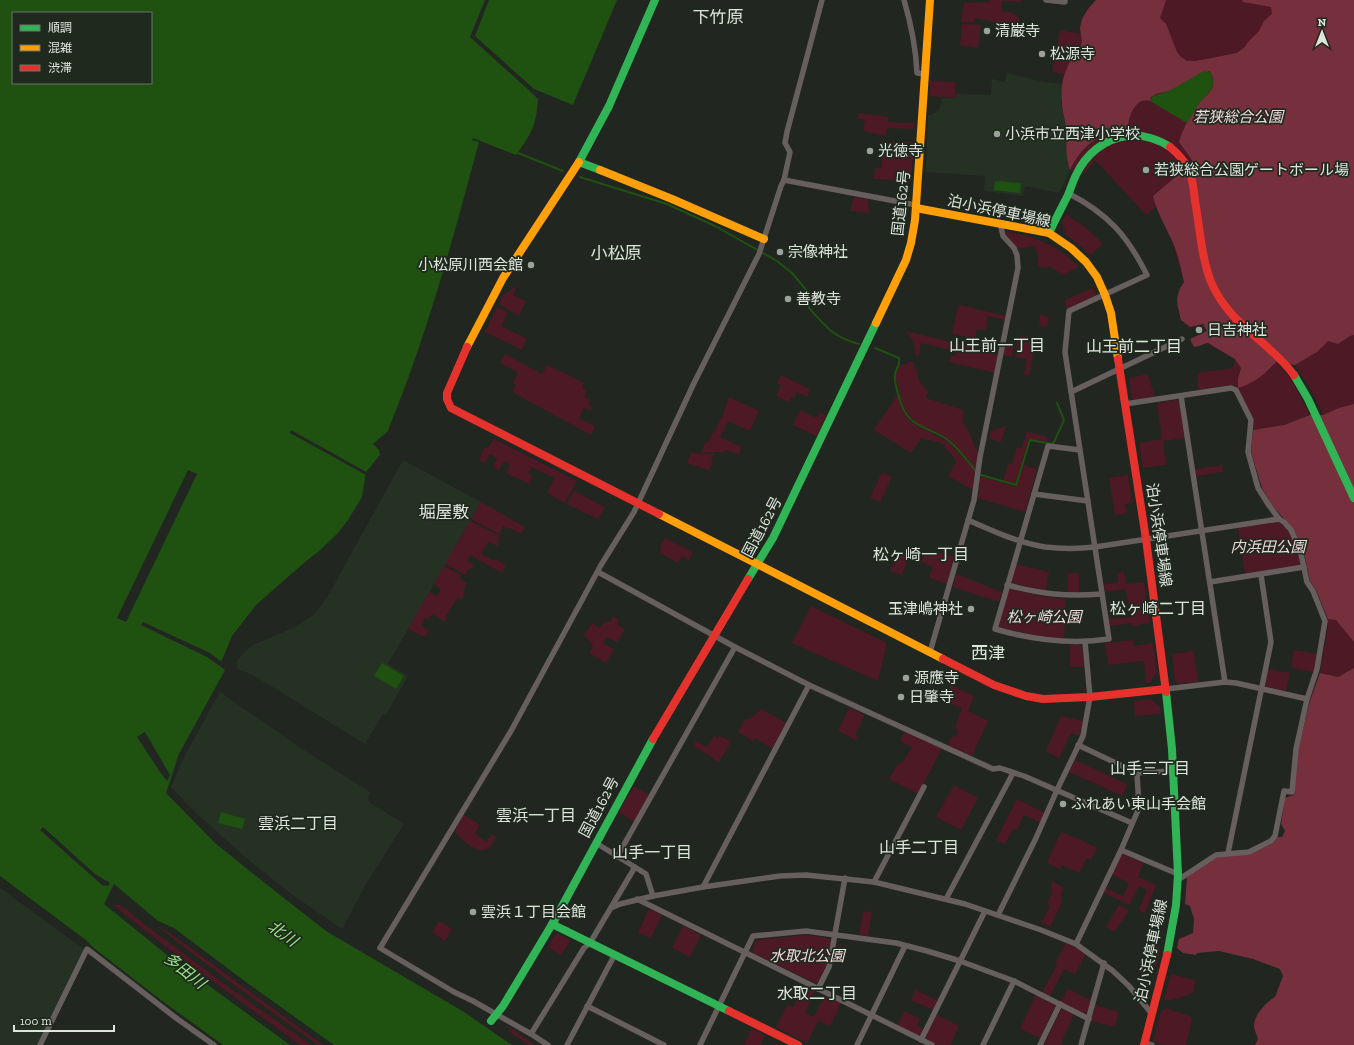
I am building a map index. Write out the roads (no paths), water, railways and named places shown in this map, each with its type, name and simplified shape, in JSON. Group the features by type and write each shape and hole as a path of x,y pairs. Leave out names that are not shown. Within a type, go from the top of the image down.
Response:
{"main road":[{"path":"655,0 619,86 599,126 564,186 512,263 493,295 449,390 447,399 450,406 455,410 994,685 1026,696 1044,699 1090,698 1166,689"},
{"name":"国道162号","path":"491,1021 503,1006 552,924 650,745 759,564 806,473 903,266 914,230 930,0"},
{"path":"1049,234 1079,169 1096,147 1126,135 1150,137 1171,147 1180,156 1188,169 1192,180 1205,261 1216,291 1235,318 1271,350 1296,378 1311,406 1354,498"},
{"path":"579,162 672,198 764,239"},
{"name":"泊小浜停車場線","path":"916,206 1049,234 1071,248 1086,262 1097,277 1111,313 1146,539 1166,689 1173,771 1178,877 1170,944 1152,1014 1147,1044"},
{"path":"552,924 614,956 798,1045"}],"street":[{"path":"548,1045 473,1000 454,992 380,948 511,731 598,572 628,524 697,377 760,251 784,180 790,152 786,142 787,134 822,0"},
{"path":"904,0 912,25 917,73 925,74"},
{"path":"1046,0 1065,2 1065,0"},
{"path":"784,180 916,206"},
{"path":"1068,193 1087,202 1117,227 1128,241 1148,275 1069,311 1065,352 1109,639 1085,642 1064,642 1037,639 995,629 1048,446 1080,450"},
{"path":"930,652 974,500 980,457 1018,268 1017,255 1014,248 1003,236 1000,223"},
{"path":"1071,392 1182,339"},
{"path":"1121,850 1178,877 1216,855 1249,852 1271,841 1275,836 1284,790 1292,792 1296,749 1307,700 1317,669 1325,621 1308,582 1301,554 1291,530 1279,519 1258,488 1248,452 1251,420 1236,390 1231,388 1125,404"},
{"path":"1181,396 1225,682"},
{"path":"1034,494 1088,502"},
{"path":"968,520 1020,540 1044,546 1074,549 1279,519"},
{"path":"1210,582 1304,568"},
{"path":"598,572 735,647 809,685 993,769 1000,768 1057,790 1132,823"},
{"path":"1228,853 1271,642 1261,575"},
{"path":"1007,585 1048,594 1066,596 1102,594"},
{"path":"998,915 1036,838 1083,736 1090,698 1085,642"},
{"path":"617,857 735,647"},
{"path":"1166,689 1225,682 1236,683 1307,700"},
{"path":"703,887 809,685"},
{"path":"1078,745 1137,773 1173,771"},
{"path":"946,899 1013,773"},
{"path":"1076,944 1121,850 1139,808 1137,773"},
{"path":"874,882 924,787"},
{"path":"596,843 646,874 653,896"},
{"path":"531,1034 584,948 590,943 635,867"},
{"path":"611,908 637,899 703,887 780,876 806,874 874,882 946,899 998,915 1076,944 1104,963 1129,986 1152,1014"},
{"path":"818,989 829,967 845,878"},
{"path":"637,899 932,1045"},
{"path":"921,1040 985,911"},
{"path":"700,1045 753,936 806,931 896,943 960,962 1014,981 1089,1019"},
{"path":"857,1045 905,946"},
{"path":"40,1045 87,949 176,1018 214,1045"},
{"path":"567,1045 614,956"},
{"path":"1081,1045 1104,963"},
{"path":"983,1045 1014,981"},
{"path":"1040,1045 1060,1004"},
{"path":"587,1006 664,1045"}],"water":[{"path":"0,0 617,0 573,105 534,89 532,93 538,99 536,116 526,141 516,155 473,138 472,140 479,142 427,322 403,393 388,431 373,444 379,450 380,455 366,472 362,497 338,533 256,605 232,636 220,665 225,670 179,754 166,793 215,843 326,931 464,1012 512,1045 334,1045 174,928 158,921 114,884 104,904 167,955 290,1045 223,1045 161,1000 95,949 86,940 0,876"},
{"path":"1204,71 1211,73 1213,81 1212,89 1200,102 1187,123 1150,101 1153,96 1169,91"},
{"path":"995,181 1021,183 1020,193 994,190"},
{"path":"382,663 404,676 396,689 374,676"},
{"path":"221,812 245,819 242,829 218,823"}],"waterway":[{"path":"518,153 563,171"},
{"path":"580,177 667,204 715,226 777,261 792,273 807,291 809,296 809,308 825,326 836,335 859,344"},
{"path":"875,348 899,358 899,363 895,373 895,383 903,408 911,420 949,441 976,471"},
{"path":"981,475 1016,485 1030,440 1053,444 1064,420 1057,403"}],"place":[{"name":"清巌寺","path":"987,31"},
{"name":"松源寺","path":"1042,54"},
{"name":"小浜市立西津小学校","path":"997,134"},
{"name":"光徳寺","path":"870,151"},
{"name":"若狭総合公園ゲートボール場","path":"1146,170"},
{"name":"宗像神社","path":"780,252"},
{"name":"小松原川西会館","path":"531,265"},
{"name":"善教寺","path":"788,299"},
{"name":"日吉神社","path":"1199,330"},
{"name":"玉津嶋神社","path":"971,609"},
{"name":"源應寺","path":"906,678"},
{"name":"日肇寺","path":"901,697"},
{"name":"ふれあい東山手会館","path":"1063,804"},
{"name":"雲浜１丁目会館","path":"473,912"}],"district":[{"name":"下竹原","path":"718,17"},
{"name":"小松原","path":"616,253"},
{"name":"山王前一丁目","path":"997,345"},
{"name":"山王前二丁目","path":"1134,346"},
{"name":"堀屋敷","path":"444,512"},
{"name":"松ヶ崎一丁目","path":"921,554"},
{"name":"松ヶ崎二丁目","path":"1158,608"},
{"name":"西津","path":"988,653"},
{"name":"山手三丁目","path":"1150,768"},
{"name":"雲浜一丁目","path":"536,815"},
{"name":"雲浜二丁目","path":"298,823"},
{"name":"山手二丁目","path":"919,847"},
{"name":"山手一丁目","path":"652,852"},
{"name":"水取二丁目","path":"817,993"}],"park label":[{"name":"若狭総合公園","path":"1238,117"},
{"name":"内浜田公園","path":"1268,547"},
{"name":"松ヶ崎公園","path":"1044,617"},
{"name":"水取北公園","path":"807,956"}],"water label":[{"name":"北川","path":"283,933"},
{"name":"多田川","path":"185,970"}]}
